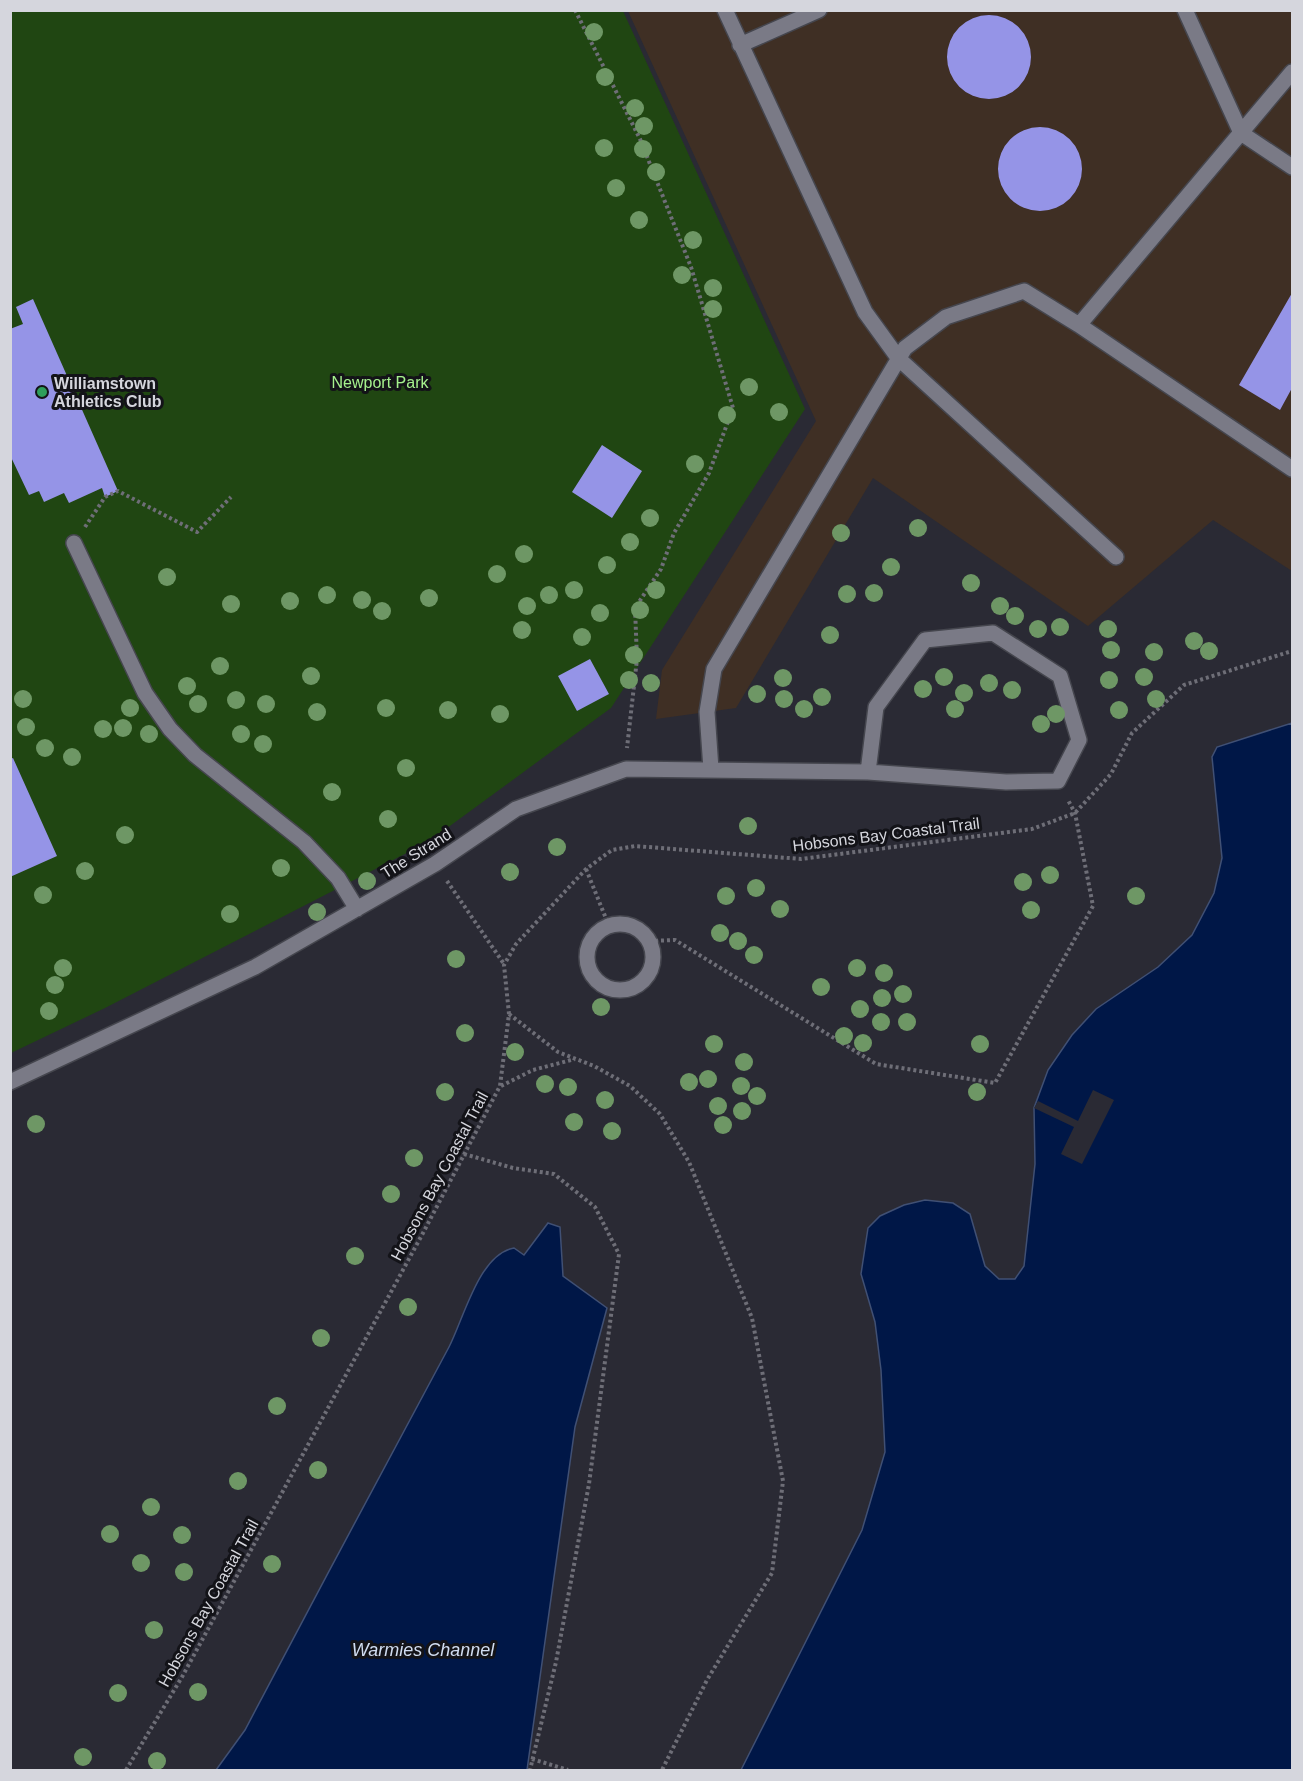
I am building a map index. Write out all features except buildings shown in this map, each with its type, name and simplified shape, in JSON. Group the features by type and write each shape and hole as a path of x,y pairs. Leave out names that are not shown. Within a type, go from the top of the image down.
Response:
{"street":[{"path":"724,10 865,312 898,358 1116,557"},
{"path":"740,45 819,10"},
{"path":"1185,10 1241,133 1293,167"},
{"path":"1079,326 1293,72"},
{"path":"711,769 707,712 714,669 898,358 905,348 946,317 1024,291 1293,469"},
{"path":"74,543 145,693 170,729 195,754 304,842 338,878 357,909"},
{"name":"The Strand","path":"10,1082 255,967 435,864 516,809 626,769 868,772 1006,782 1058,781 1079,740 1060,676 993,633 925,640 876,707 868,772"},
{"path":"609,926 632,926 642,932 649,941 653,961 644,980 626,989 606,987 591,972 587,962 587,950 591,939 609,926"}],"path":[{"path":"575,10 640,140 666,203 691,267 734,408 709,473 674,533 661,569 635,608 637,659 629,715 626,769"},
{"path":"74,543 105,497 118,491 196,532 231,497"},
{"name":"Hobsons Bay Coastal Trail","path":"126,1770 187,1667 500,1086 509,1014 504,965 516,944 586,868 612,850 635,846 801,859 1032,829 1075,813 1112,774 1132,733 1184,685 1293,651"},
{"path":"649,941 675,940 876,1064 995,1083 1093,906 1075,813"},
{"path":"435,864 504,965"},
{"path":"586,868 609,926"},
{"path":"509,1014 558,1052 594,1066 638,1093 660,1114 689,1162 752,1317 783,1481 772,1573 706,1680 662,1770"},
{"path":"500,1086 533,1070 576,1059"},
{"path":"464,1154 513,1168 554,1174 595,1207 619,1254 589,1484 556,1662 530,1770"},
{"path":"532,1759 568,1770"}],"shaded area":[{"path":"628,11 1292,11 1292,571 1213,520 1088,626 873,478 736,708 656,719 662,670 816,421"}],"green space":[{"name":"Newport Park","path":"11,11 623,11 805,409 611,708 428,842 105,1008 11,1053"}],"water":[{"path":"1292,723 1292,1770 741,1770 862,1530 885,1452 881,1370 875,1322 861,1274 868,1228 880,1216 904,1205 925,1200 953,1203 970,1214 985,1266 999,1279 1015,1279 1024,1266 1035,1164 1034,1108 1048,1070 1072,1035 1096,1009 1158,967 1192,935 1214,893 1222,858 1212,757 1217,747"},
{"name":"Warmies Channel","path":"548,1223 560,1227 563,1276 607,1308 575,1427 527,1770 216,1770 245,1730 449,1347 482,1274 502,1253 514,1248 524,1255"}],"pier":[{"path":"1093,1090 1114,1100 1082,1164 1061,1154 1074,1127 1034,1108 1038,1101 1078,1121"}],"place":[{"name":"Williamstown Athletics Club","path":"42,392"}]}
